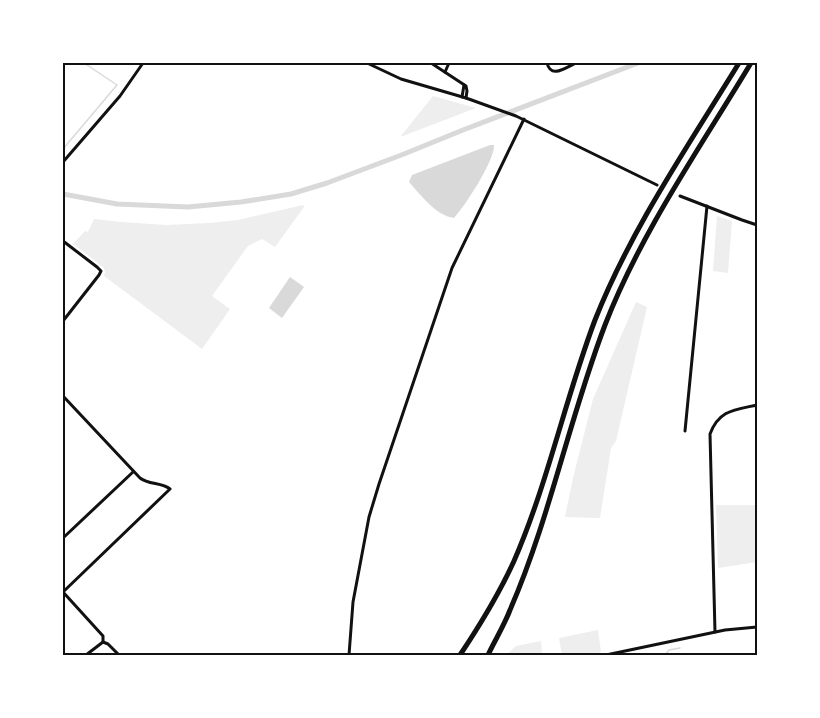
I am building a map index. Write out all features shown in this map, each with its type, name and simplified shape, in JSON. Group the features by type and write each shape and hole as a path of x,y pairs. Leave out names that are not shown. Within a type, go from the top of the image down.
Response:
{"highway":[{"path":"460,655 488,612 515,559 538,498 580,364 618,270 647,215 739,63"},
{"path":"488,655 510,610 534,548 582,390 619,293 647,237 751,63"}],"street":[{"path":"63,162 120,96 143,63"},
{"path":"367,63 401,79 464,97 524,119 657,185"},
{"path":"430,63 464,85 467,91 464,97"},
{"path":"445,72 448,63"},
{"path":"547,63 551,71 555,72 576,63"},
{"path":"349,655 353,602 374,500 452,268 524,119"},
{"path":"680,196 757,225"},
{"path":"685,431 707,206"},
{"path":"63,241 101,271 63,321"},
{"path":"63,396 143,481 164,485 170,489 63,592 103,636 103,642"},
{"path":"715,632 710,434 712,427 724,414 757,405"},
{"path":"63,538 134,472"},
{"path":"606,655 715,632 757,627"},
{"path":"86,655 103,642"},
{"path":"103,642 119,655"}],"shaded area":[{"path":"433,96 476,108 401,136"},
{"path":"494,145 493,152 485,172 454,218 435,209 409,182 412,175"},
{"path":"303,205 304,207 275,247 262,239 248,246 212,296 230,309 202,349 104,276 104,268 73,244 85,231 88,232 94,219 166,225 209,223 238,220"},
{"path":"717,216 732,221 728,273 713,271"},
{"path":"290,277 304,287 282,318 269,308"},
{"path":"636,302 647,307 616,441 611,448 600,518 565,517 593,399"},
{"path":"716,505 757,505 757,562 718,568"},
{"path":"598,630 601,652 592,655 562,655 559,638"},
{"path":"541,641 542,655 506,655 516,646"}],"waterway":[{"path":"63,149 117,85 84,63"},
{"path":"63,194 117,204 188,207 291,194 404,154 638,63"},
{"path":"665,655 669,650 680,648"}]}
